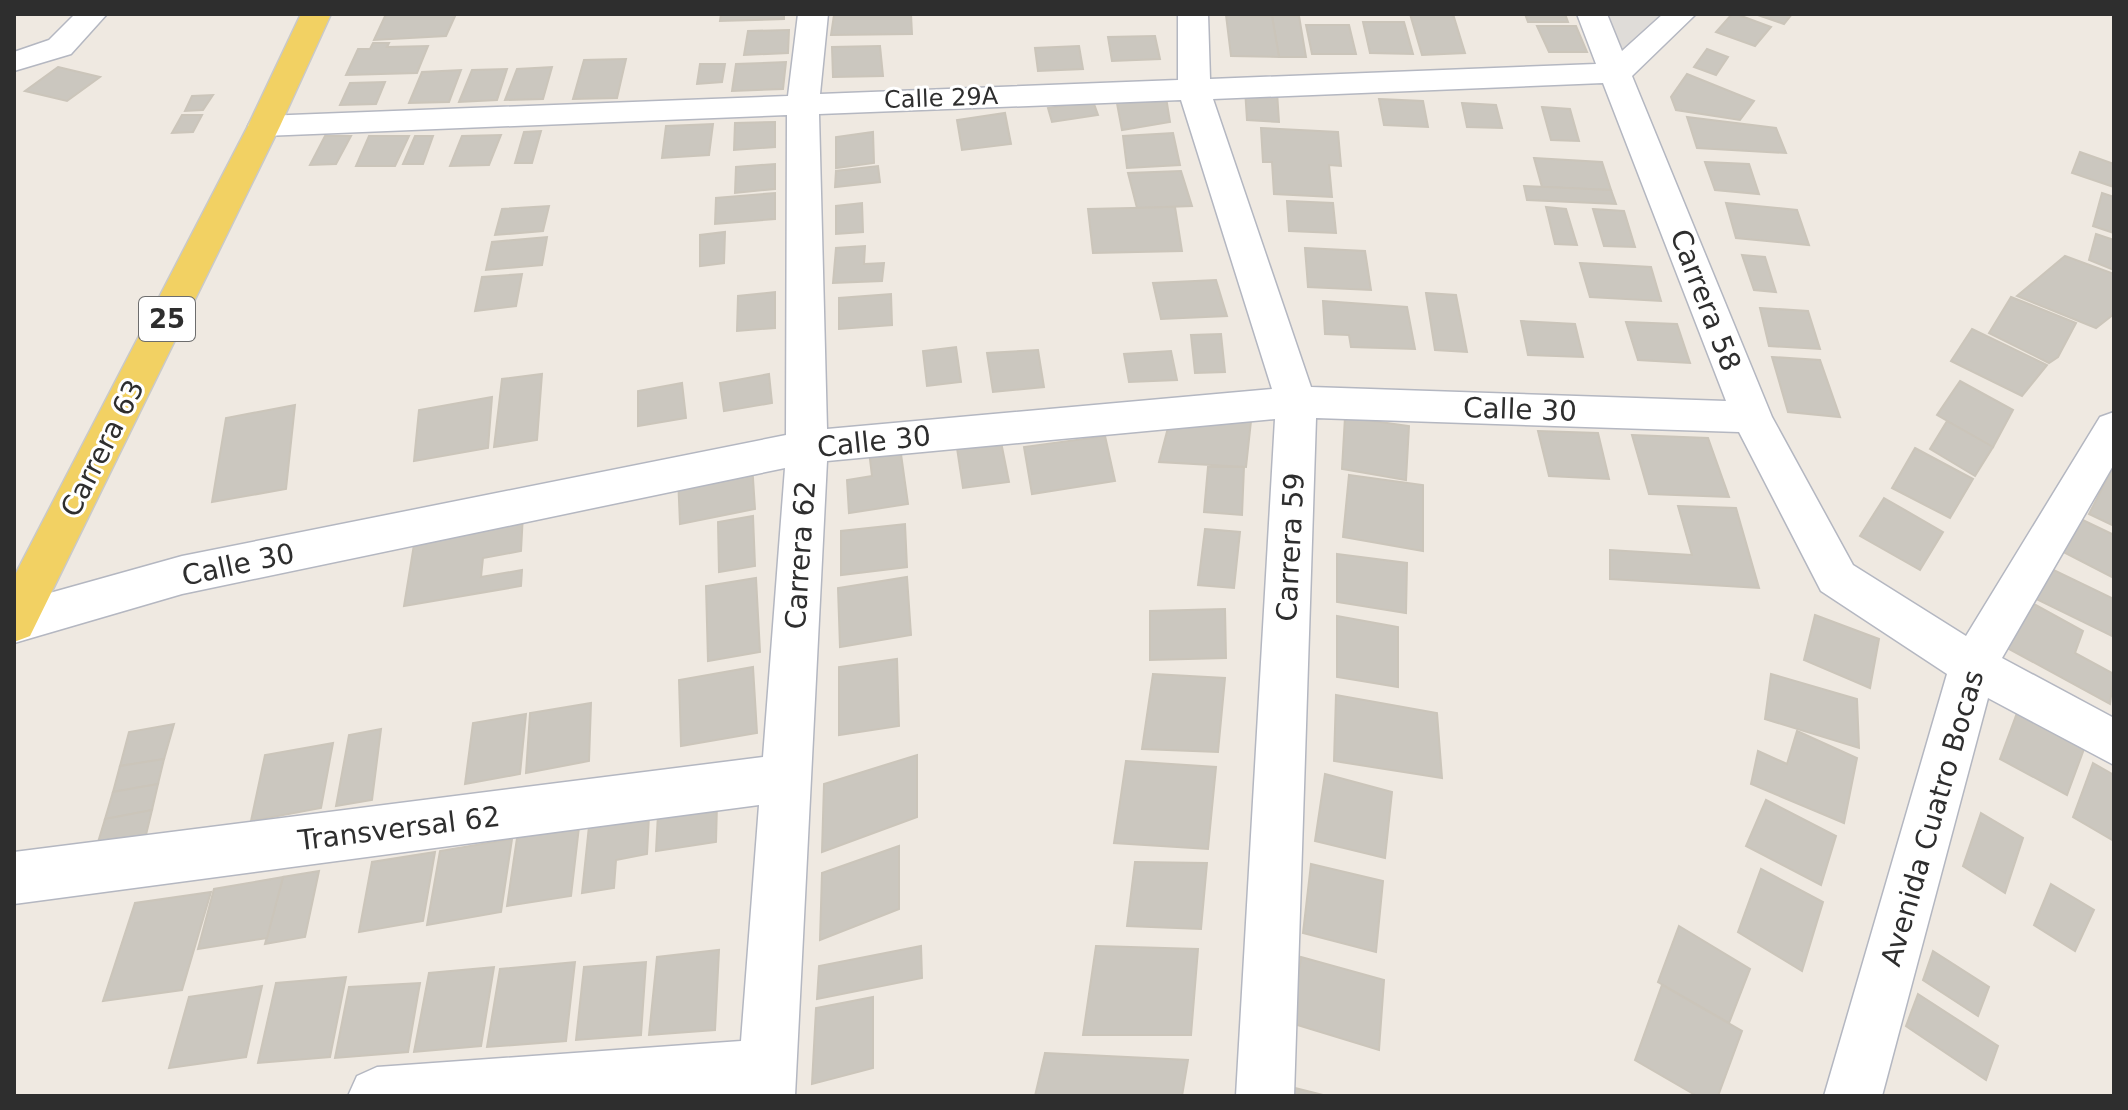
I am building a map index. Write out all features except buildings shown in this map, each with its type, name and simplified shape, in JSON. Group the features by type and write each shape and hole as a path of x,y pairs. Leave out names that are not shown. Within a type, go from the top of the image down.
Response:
{"main road":[{"name":"Carrera 63","path":"14,622 264,126 316,14"}],"street":[{"path":"14,62 60,47 92,14"},
{"name":"Carrera 62","path":"767,1082 807,447 803,103 813,14"},
{"name":"Carrera 59","path":"1193,14 1194,90 1296,402 1265,1096"},
{"name":"Carrera 58","path":"1592,14 1752,417 1837,578 1973,666"},
{"path":"1617,73 1681,14"},
{"name":"Calle 29A","path":"264,126 1617,73"},
{"name":"Calle 30","path":"14,622 182,575 807,447 1296,402 1752,417"},
{"name":"Avenida Cuatro Bocas","path":"1863,1091 1973,666 2114,428"},
{"path":"1973,666 2114,743"},
{"name":"Transversal 62","path":"14,878 784,778"},
{"path":"377,1096 767,1082"}],"shaded area":[{"path":"1592,14 1681,14 1617,73"}]}
